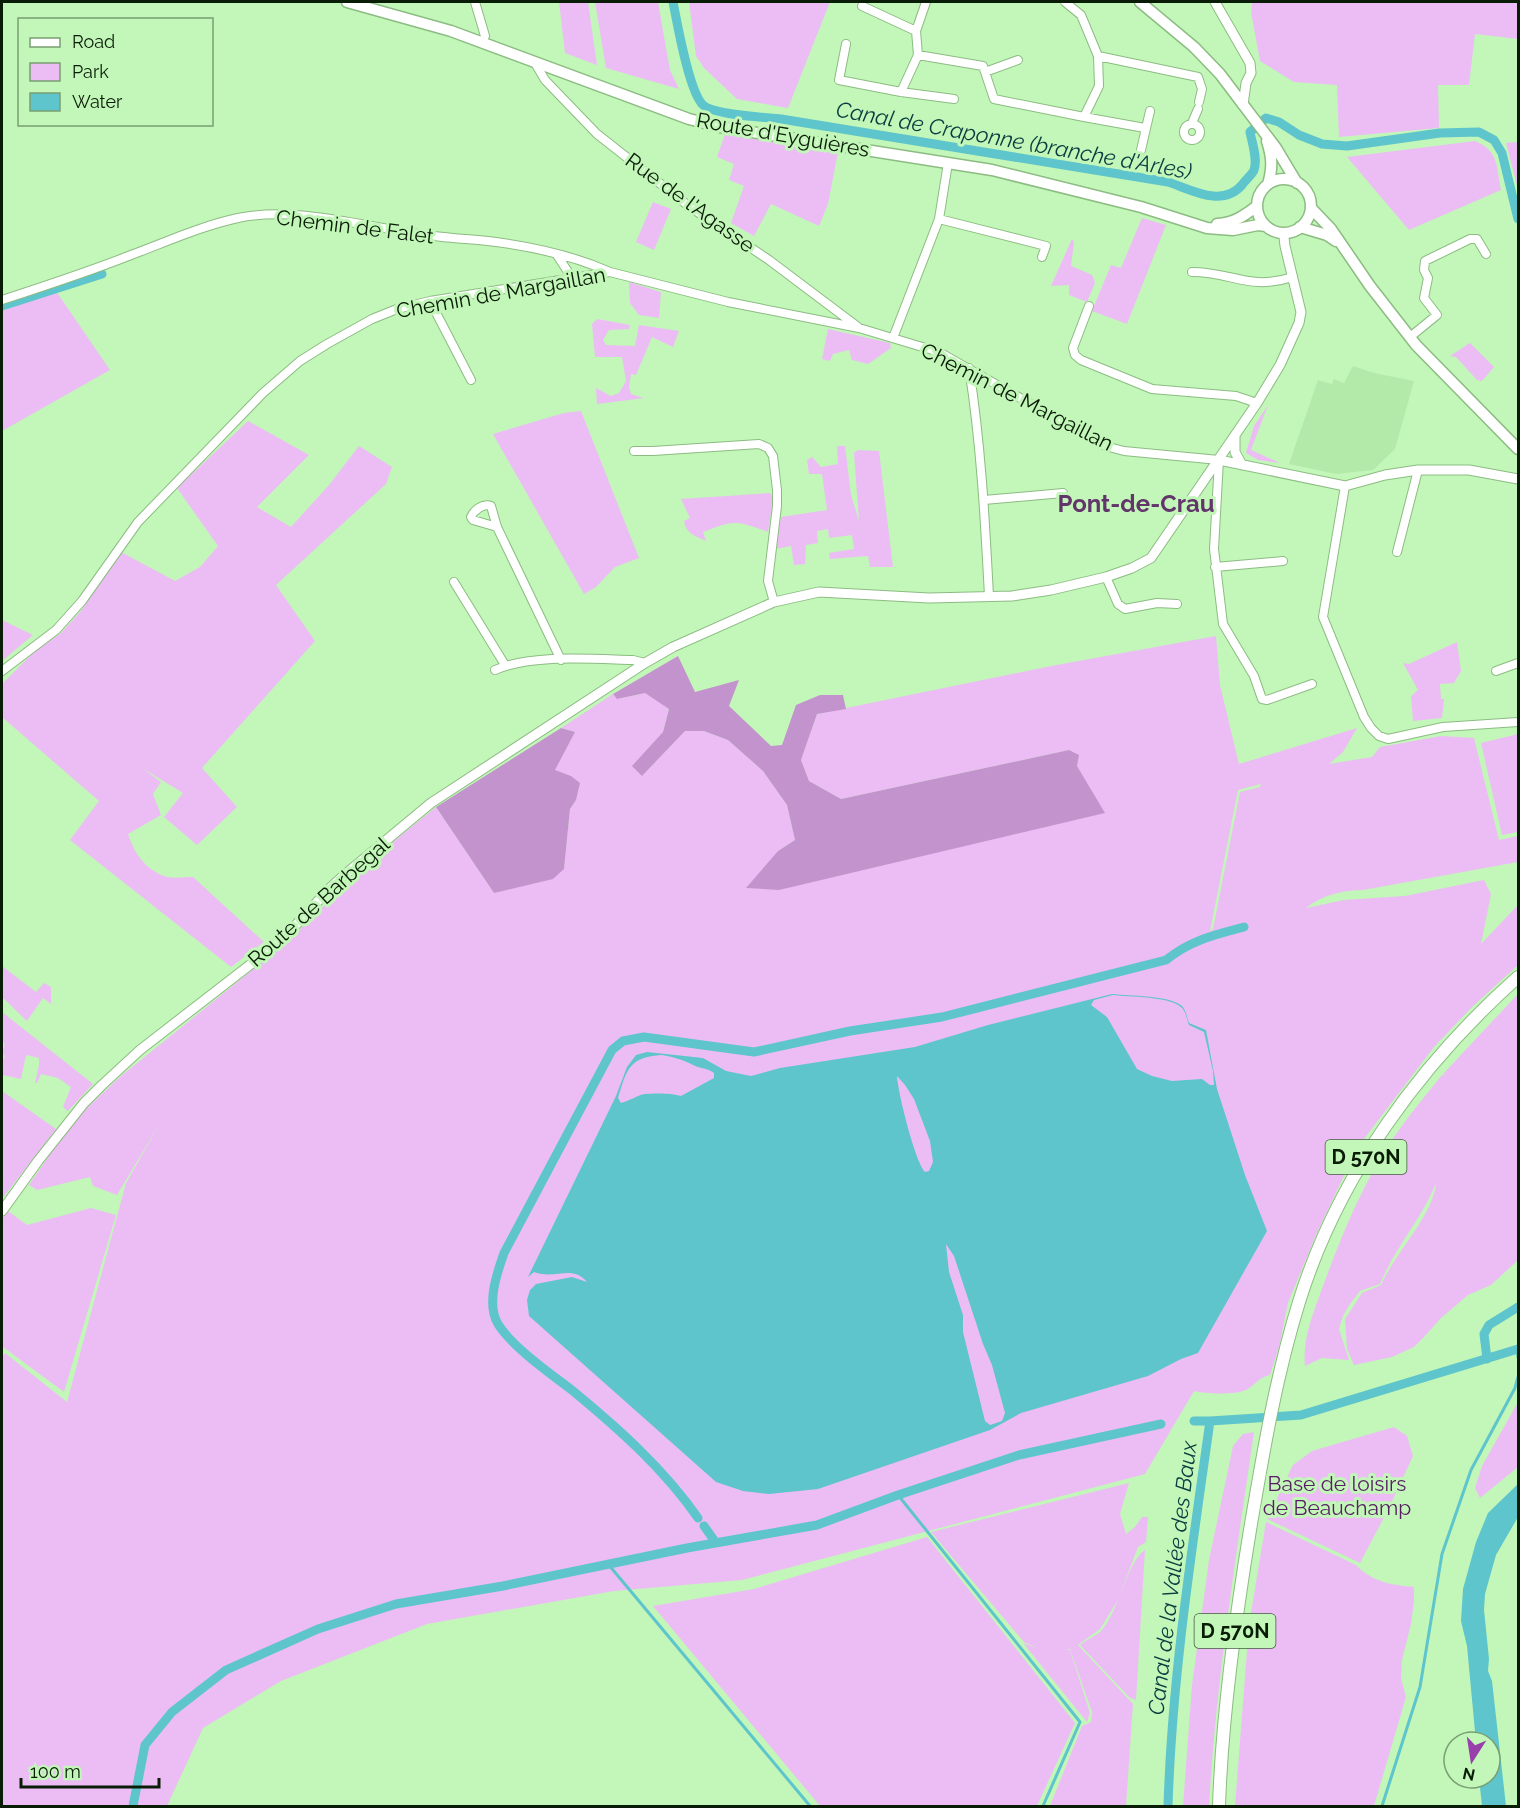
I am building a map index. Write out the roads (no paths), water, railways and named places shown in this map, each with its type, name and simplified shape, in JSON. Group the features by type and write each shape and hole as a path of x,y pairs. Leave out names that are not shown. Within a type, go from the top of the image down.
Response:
{"main road":[{"name":"Route d'Eyguières","path":"347,2 451,31 689,119 720,127 1004,173 1141,207 1207,228 1233,230 1258,225 1266,226"},
{"path":"1140,2 1194,47 1220,74 1276,148 1297,183 1308,194 1311,208 1331,229 1410,337 1432,363 1518,449"},
{"path":"1265,136 1272,158 1268,184"},
{"path":"1297,183 1282,179 1268,184 1262,190 1257,206 1261,220 1266,226 1286,233 1300,227 1305,222 1311,208"},
{"name":"Route d'Eyguières","path":"1194,222 1231,223 1257,206"},
{"path":"1300,227 1327,235 1343,247"},
{"name":"D 570N","path":"1219,1806 1228,1688 1240,1590 1263,1458 1279,1376 1300,1300 1314,1261 1351,1182 1389,1120 1420,1079 1476,1016 1518,977"}],"street":[{"path":"476,2 485,36 482,43"},
{"path":"901,92 918,55 916,31 926,2"},
{"path":"1065,2 1081,15 1098,56 1099,86 1084,117"},
{"path":"1146,2 1168,25"},
{"path":"1215,2 1250,63 1251,73 1246,83 1243,105"},
{"path":"862,6 916,31"},
{"path":"846,44 839,80 954,99"},
{"path":"918,55 983,66 994,99 1145,128"},
{"path":"1098,56 1198,77 1202,89 1192,123"},
{"path":"985,72 1018,60"},
{"name":"Rue de l'Agasse","path":"535,63 545,80 597,134 690,207 769,260 859,328"},
{"path":"1141,150 1150,111"},
{"path":"893,338 939,219 948,163"},
{"name":"Chemin de Falet","path":"2,300 74,277 200,229 240,218 286,215 329,219 433,236 496,242 583,260 610,272"},
{"path":"939,219 1046,246 1042,257"},
{"name":"Route de Barbegal","path":"2,1211 84,1103 140,1050 282,940 330,888 431,803 673,647 774,602 819,592 929,598 989,596 1051,590 1106,577 1151,558 1281,365 1299,323 1301,312 1285,246 1286,233"},
{"path":"1410,337 1437,315 1424,298 1428,278 1424,270 1425,261 1470,239 1477,239 1486,254"},
{"path":"557,255 572,278"},
{"name":"Chemin de Margaillan","path":"2,671 56,630 82,601 138,522 263,393 300,361 372,319 397,309 430,301 610,272 728,302 859,328 939,352 1105,446 1124,451 1219,460"},
{"path":"1192,272 1204,272 1267,284 1293,277"},
{"path":"430,301 471,380"},
{"path":"1089,306 1073,348 1075,355 1081,360 1152,389 1236,396 1257,403"},
{"path":"969,369 984,500 989,596"},
{"path":"1236,434 1235,452 1242,465"},
{"path":"634,451 759,444 768,448 773,456 777,490 768,582 774,602"},
{"path":"1312,684 1267,700 1262,699 1254,676 1223,624 1214,549 1219,460 1345,486 1418,470 1469,470 1518,479"},
{"path":"1397,552 1418,470"},
{"path":"1345,486 1323,617 1364,717 1371,728 1379,736 1388,740 1443,727 1518,722"},
{"path":"984,500 1063,493"},
{"path":"497,527 561,660"},
{"path":"1215,567 1282,561"},
{"path":"1106,577 1118,604 1125,609 1157,603 1177,604"},
{"path":"454,582 505,666"},
{"path":"495,670 527,661 633,660 645,663"},
{"path":"1496,671 1518,663"}],"water":[{"path":"1112,994 1159,998 1176,1002 1182,1006 1189,1023 1206,1030 1217,1089 1245,1175 1267,1231 1198,1353 1148,1376 1021,1413 990,1430 818,1489 769,1494 743,1491 716,1482 529,1316 527,1300 530,1290 536,1284 572,1277 587,1282 569,1273 534,1272 528,1277 616,1096 627,1067 636,1055 647,1052 703,1058 726,1071 751,1076 780,1068 915,1047 988,1025","holes":["1113,995 1160,999 1177,1004 1183,1010 1189,1025 1204,1032 1214,1085 1202,1079 1172,1081 1137,1069 1107,1017 1091,1005 1094,1000","662,1055 680,1059 711,1071 714,1073 714,1078 681,1096 663,1093 645,1094 621,1103 618,1098 627,1072 636,1062 651,1056","897,1076 914,1099 930,1141 933,1162 929,1171 925,1172 917,1155","946,1244 954,1256 992,1365 1005,1413 1002,1421 990,1425 985,1421 963,1332 963,1315 949,1272"]},
{"path":"1518,1484 1518,1517 1496,1555 1485,1594 1488,1671 1492,1681 1497,1730 1475,1730 1467,1646 1461,1621 1463,1589 1476,1542 1488,1513"},
{"path":"1502,1770 1506,1806 1482,1806 1480,1790 1502,1790"}],"waterway":[{"name":"Canal de Craponne (branche d'Arles)","path":"673,2 684,56 693,86 703,105 717,111 781,119 1168,182 1197,193 1216,196 1234,192 1253,172 1255,156 1250,132 1266,118 1279,122 1299,135 1322,144 1347,146 1440,133 1479,132 1494,140 1502,153 1518,219"},
{"path":"2,306 102,274"},
{"path":"698,1518 656,1466 624,1435 573,1391 532,1360 504,1333 498,1324 493,1307 494,1288 504,1253 612,1050 623,1041 644,1037 754,1052 850,1031 942,1017 1166,960 1194,943 1244,927"},
{"path":"1487,1359 1484,1334 1489,1325 1518,1307"},
{"name":"Canal de la Vallée des Baux","path":"1517,1349 1518,1357"},
{"name":"Canal de la Vallée des Baux","path":"1168,1806 1178,1661 1210,1421 1301,1415 1518,1349"},
{"path":"1382,1806 1420,1687 1442,1554 1471,1470 1515,1388 1518,1377"},
{"path":"1194,1421 1210,1421"},
{"path":"133,1806 145,1745 172,1712 226,1670 318,1629 396,1604 503,1586 687,1548 817,1525 898,1495 1019,1455 1161,1424"},
{"path":"898,1495 1080,1722 1043,1806"},
{"path":"704,1526 716,1543"},
{"path":"608,1564 810,1806"}],"district":[{"name":"Pont-de-Crau","path":"1136,504"}],"park label":[{"name":"Base de loisirs de Beauchamp","path":"1337,1496"}]}
